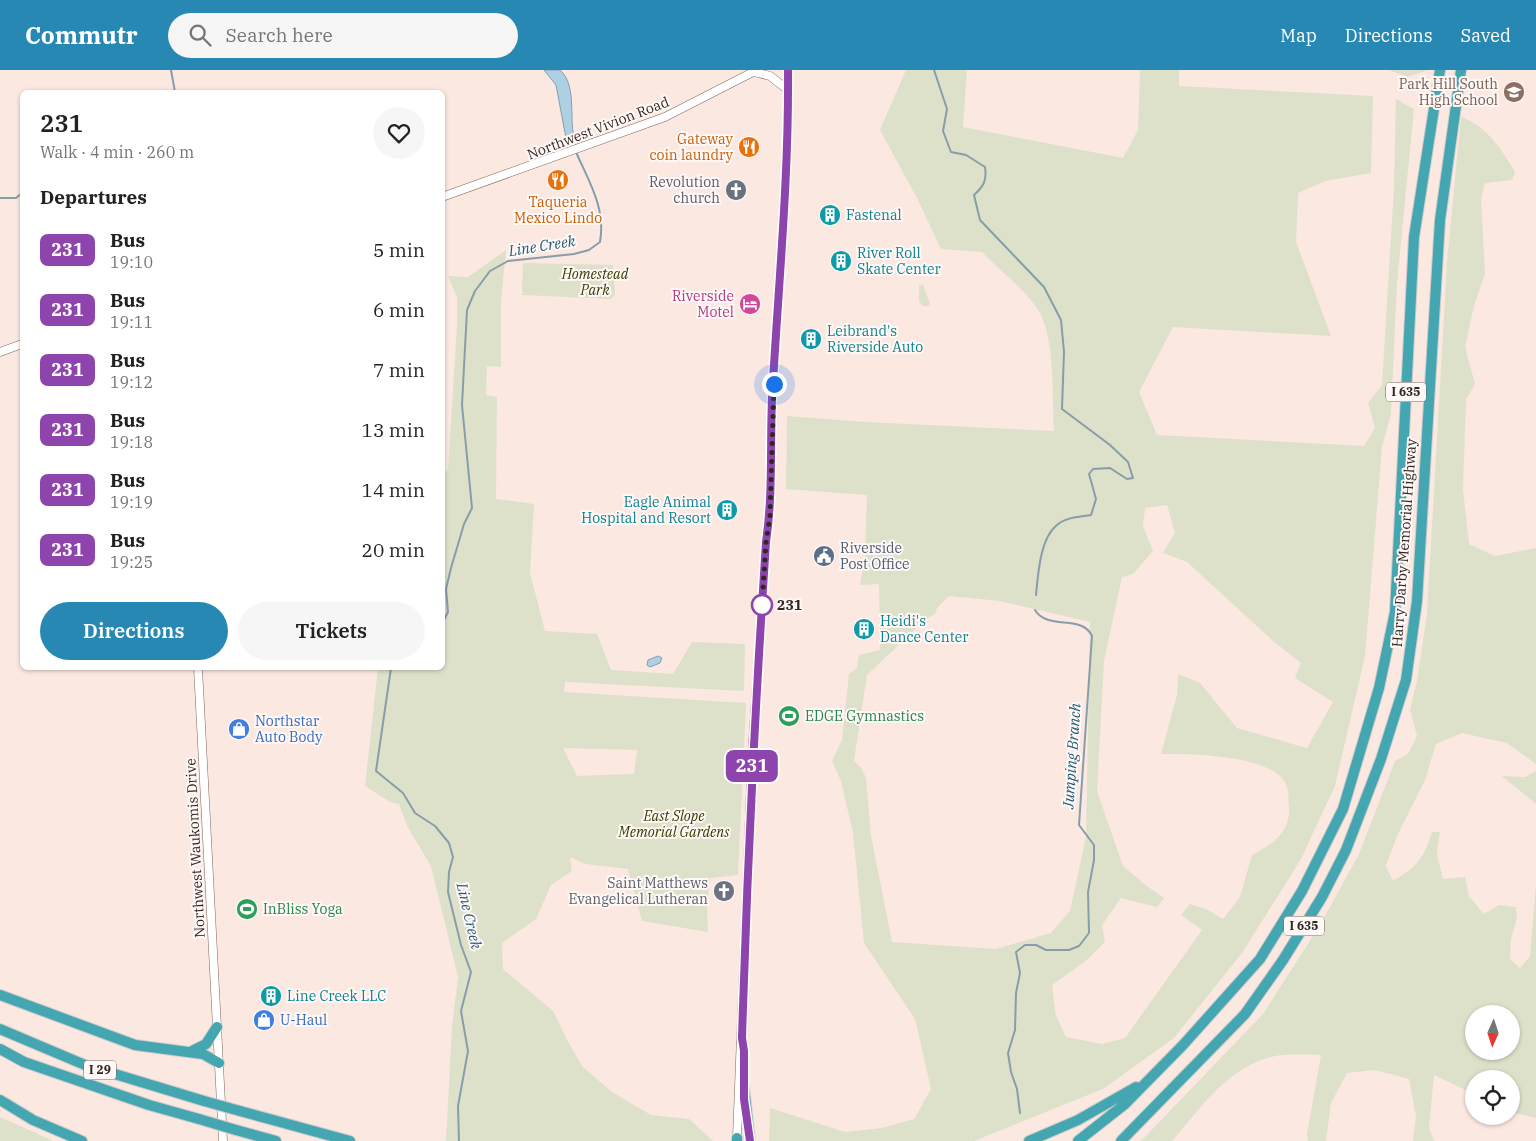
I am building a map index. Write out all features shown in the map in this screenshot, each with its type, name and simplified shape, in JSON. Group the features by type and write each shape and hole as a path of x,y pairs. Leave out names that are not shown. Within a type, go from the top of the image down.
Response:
{"highway":[{"name":"Harry Darby Memorial Highway","path":"1150,1078 1202,1025 1260,959 1302,891 1343,809 1363,744 1385,664 1395,612 1414,237 1440,70"},
{"name":"Harry Darby Memorial Highway","path":"1121,1141 1245,1014 1282,960 1322,897 1346,850 1382,758 1406,680 1417,601 1440,220 1461,70"},
{"path":"0,995 135,1045 166,1051 189,1052 212,1057 219,1063"},
{"path":"189,1052 206,1044 217,1027"},
{"name":"I 29","path":"0,1029 85,1065 204,1102 350,1141"},
{"name":"I 29","path":"0,1049 24,1062 149,1106 276,1141"},
{"path":"1029,1141 1078,1120 1150,1078"},
{"path":"1078,1141 1125,1104 1150,1078"},
{"path":"744,1087 750,1141"},
{"path":"0,1100 33,1120 82,1141"}],"main road":[{"path":"744,1087 742,1038 752,754 765,551 770,516 772,400 788,142 788,70"},
{"path":"756,71 770,76 788,90"},
{"name":"Northwest Vivion Road","path":"445,196 665,117 756,71"},
{"path":"0,352 20,345"},
{"name":"Northwest Waukomis Drive","path":"198,670 223,1141"},
{"path":"737,1139 739,1050 742,1038"}],"green space":[{"path":"906,70 967,70 963,127 1123,158 1138,130 1140,70 1179,70 1179,86 1373,96 1371,173 1325,181 1298,193 1296,242 1331,336 1173,327 1139,392 1157,435 1364,446 1375,428 1368,403 1382,385 1394,187 1396,99 1414,109 1397,283 1391,414 1382,447 1365,656 1335,786 1301,859 1242,953 1174,1038 1103,1089 974,1141 769,1141 770,1108 845,1132 882,1128 914,1119 931,1089 915,1019 864,943 853,833 841,781 832,761 842,740 849,674 857,668 859,655 880,650 879,584 860,585 865,556 867,495 786,489 787,416 865,422 1054,431 1050,354 1045,325 1040,313 1021,290 982,252 941,249 917,198 880,130","holes":["1167,505 1175,533 1163,553 1187,562 1273,641 1301,663 1295,678 1333,702 1307,748 1237,728 1200,683 1178,674 1177,695 1161,754 1231,758 1267,768 1280,776 1287,787 1289,815 1284,830 1279,836 1252,855 1240,897 1223,919 1206,909 1190,904 1181,915 1202,930 1125,1038 1102,1044 1066,1037 1056,1016 1052,985 1087,960 1105,942 1102,925 1121,898 1157,907 1164,898 1123,866 1097,791 1104,661 1122,577 1133,574 1153,551 1143,526 1145,508","949,596 1000,601 1090,622 1086,837 1070,911 1051,933 996,949 892,942 871,836 866,778 862,769 854,761 867,675 927,618 935,614 937,608"]},
{"path":"1389,70 1428,70 1407,77"},
{"path":"1461,117 1479,126 1493,140 1515,172 1512,180 1485,183 1481,198 1485,274 1474,306 1465,347 1475,384 1466,400 1463,489 1469,544 1495,556 1536,548 1536,764 1507,743 1462,733 1436,744 1425,780 1397,836 1386,866 1393,881 1419,861 1432,832 1440,832 1437,854 1443,879 1465,877 1469,896 1484,914 1499,905 1516,907 1517,918 1511,939 1510,959 1520,968 1530,956 1536,886 1536,1118 1520,1114 1520,1070 1465,1070 1465,1090 1434,1075 1429,1128 1434,1141 1413,1141 1416,1116 1409,1079 1375,1070 1347,1073 1331,1103 1326,1141 1308,1141 1307,1134 1321,1055 1287,1055 1267,1058 1238,1072 1214,1092 1172,1141 1141,1141 1263,1014 1320,925 1359,854 1395,761 1408,754 1417,736 1410,710 1417,681 1427,614 1447,263"},
{"name":"East Slope Memorial Gardens","path":"506,250 501,302 501,367 487,366 486,395 497,397 496,499 534,504 530,573 545,631 597,634 611,670 673,674 692,642 745,644 744,691 565,682 564,692 746,703 738,875 710,878 707,903 708,932 642,921 628,869 585,864 570,857 572,871 551,885 536,919 502,943 503,969 553,1011 583,1067 612,1092 651,1115 689,1119 713,1141 446,1141 452,1027 458,977 431,866 407,826 399,804 390,802 365,786 378,670 445,670 445,472 448,469 457,326 457,298 448,276 468,277","holes":["563,748 637,750 634,774 577,776"]},
{"name":"Homestead Park","path":"523,263 613,265 615,295 611,299 522,295"},
{"path":"919,285 923,285 930,304 928,306 923,306 919,302"},
{"path":"1536,771 1536,804 1502,776 1525,777"},
{"path":"0,1117 47,1138 53,1141 0,1141"}],"water":[{"path":"544,70 560,70 566,77 569,85 575,141 570,143 566,138 556,85"},
{"path":"658,656 662,658 660,663 650,667 647,665 648,660"}],"waterway":[{"path":"171,70 175,90"},
{"name":"Jumping Branch","path":"934,70 947,109 943,131 951,152 966,155 985,167 986,176 984,182 974,195 980,220 1044,287 1061,320 1064,352 1062,409 1110,445 1128,462 1133,478 1127,479 1110,468 1093,469 1089,474 1096,499 1091,515 1064,520 1051,531 1043,548 1036,595"},
{"name":"Line Creek","path":"445,618 448,612 446,589 451,568 464,524 472,508 462,405 467,310 475,291 490,271 508,261 574,254 589,250 600,242 601,218 598,206 576,152"},
{"path":"0,198 16,198 20,195"},
{"name":"Jumping Branch","path":"1020,1113 1017,1089 1011,1072 1008,1053 1015,1030 1016,993 1020,973 1016,952 1025,945 1036,945 1046,950 1069,950 1079,946 1089,933 1088,892 1094,860 1094,845 1079,825 1092,636 1087,629 1081,626 1048,620 1035,610"},
{"name":"Line Creek","path":"391,670 376,771 403,793 415,813 435,826 449,843 453,857 449,872 448,892 461,945 471,972 461,1011 468,1051 458,1106 459,1141"}],"bus line":[{"name":"231","path":"750,1141 744,1099 744,1051 742,1038 745,930 752,750 766,542 770,516 772,400 788,142 788,70"}],"place":[{"name":"Park Hill South High School","path":"1514,92"},
{"name":"Gateway coin laundry","path":"749,147"},
{"name":"Taqueria Mexico Lindo","path":"558,180"},
{"name":"Revolution church","path":"736,190"},
{"name":"Fastenal","path":"830,215"},
{"name":"River Roll Skate Center","path":"841,261"},
{"name":"Riverside Motel","path":"750,304"},
{"name":"Leibrand's Riverside Auto","path":"811,339"},
{"name":"Eagle Animal Hospital and Resort","path":"727,510"},
{"name":"Riverside Post Office","path":"824,556"},
{"name":"231","path":"762,605"},
{"name":"Heidi's Dance Center","path":"864,629"},
{"name":"EDGE Gymnastics","path":"789,716"},
{"name":"Northstar Auto Body","path":"239,729"},
{"name":"Saint Matthews Evangelical Lutheran","path":"724,891"},
{"name":"InBliss Yoga","path":"247,909"},
{"name":"Line Creek LLC","path":"271,996"},
{"name":"U-Haul","path":"264,1020"}],"route":[{"path":"762,605 766,542 770,516 772,400 774,384"}]}
